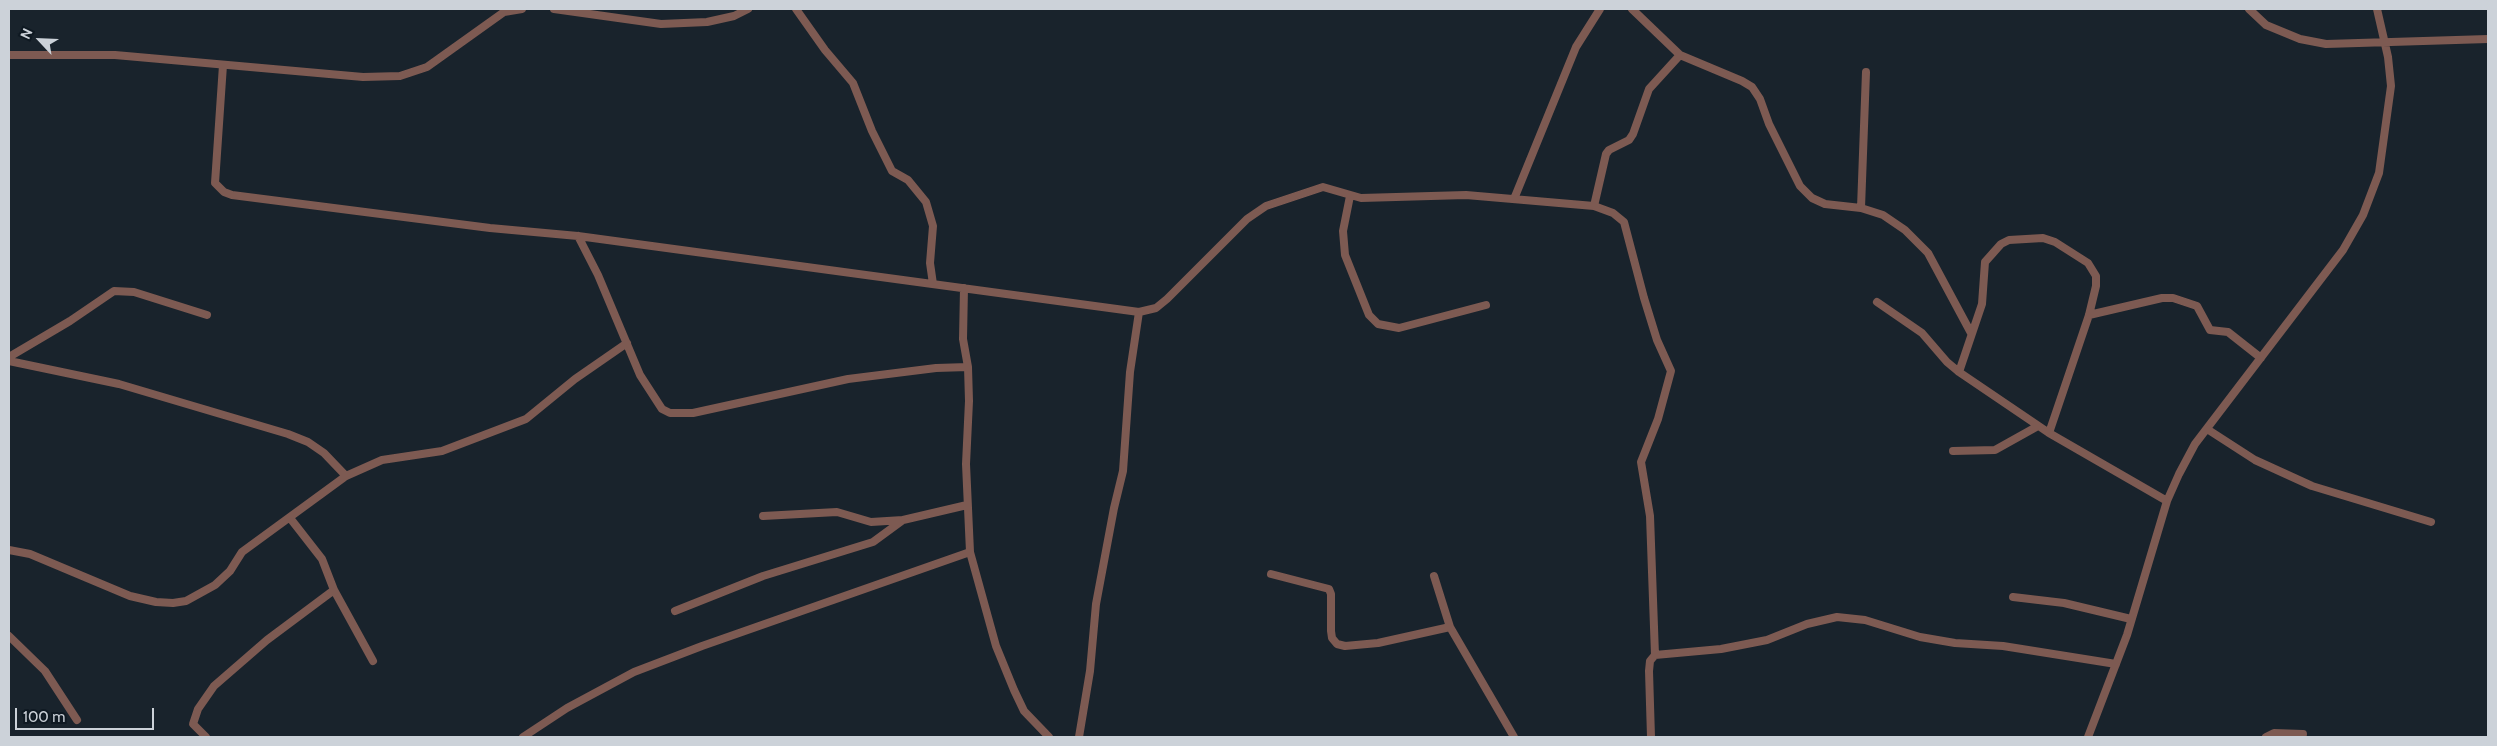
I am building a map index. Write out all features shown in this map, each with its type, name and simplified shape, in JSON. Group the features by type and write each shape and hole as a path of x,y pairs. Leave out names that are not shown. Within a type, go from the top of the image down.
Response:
{"street":[{"path":"9,55 115,55 363,77 400,76 427,67 504,12 522,9"},
{"path":"554,9 661,24 707,22 734,16 748,9"},
{"path":"796,9 825,50 853,83 872,131 892,171 908,180 926,202 933,226 930,263 933,284"},
{"path":"1514,199 1576,46 1600,9"},
{"path":"1632,9 1680,55 1742,80 1752,87 1760,99 1769,124 1800,186 1812,198 1825,204 1860,208 1883,215 1905,230 1928,253 1970,333"},
{"path":"2249,9 2266,25 2300,39 2326,44 2488,39"},
{"path":"2088,737 2116,664 2167,501 2183,466 2207,429 2343,250 2363,214 2379,173 2391,86 2385,42 2377,9"},
{"path":"1594,206 1606,154 1609,150 1628,140 1633,134 1649,89 1680,55"},
{"path":"223,64 215,183 224,192 490,228 578,236 1138,312 1156,308 1167,299 1229,235 1266,206 1323,187 1361,198 1466,194 1594,206 1613,213 1624,222 1657,340 1671,371 1658,419 1641,462 1650,516 1654,655 1650,661 1649,671 1651,737"},
{"path":"1860,208 1866,72"},
{"path":"1350,196 1343,231 1344,255 1369,315 1378,324 1399,328 1486,306"},
{"path":"578,236 598,274 640,375 653,398 662,409 670,413 692,413 848,379 936,368 968,368"},
{"path":"1959,372 1970,333 1982,304 1985,262 2001,244 2009,240 2043,238 2055,242 2088,263 2096,276 2096,286 2089,315 2049,433"},
{"path":"964,288 963,339 968,368 970,552 996,646 1014,690 1024,711 1049,737"},
{"path":"9,357 70,321 114,291 134,292 207,315"},
{"path":"2089,315 2162,298 2173,298 2197,306 2210,330 2228,332 2261,358"},
{"path":"1877,302 1922,333 1947,362 1959,372 2049,433 2167,501"},
{"path":"1079,737 1090,671 1096,604 1125,461 1130,372 1138,312"},
{"path":"9,550 30,554 130,596 156,602 173,603 186,600 215,585 230,571 242,552 346,476 382,460 442,451 526,419 575,379 627,343"},
{"path":"9,361 119,384 288,434 308,442 324,453 346,476"},
{"path":"1954,451 1995,450 2038,426"},
{"path":"2207,429 2255,460 2297,479 2431,522"},
{"path":"763,516 837,512 871,522 903,520 968,504"},
{"path":"290,518 322,559 334,590 373,661"},
{"path":"675,611 763,576 873,542 903,520"},
{"path":"522,737 568,708 634,672 702,646 970,552"},
{"path":"1271,574 1329,590 1331,594 1332,638 1337,644 1345,646 1378,643 1450,627"},
{"path":"1434,576 1450,627 1514,737"},
{"path":"206,737 193,724 198,709 214,686 268,640 334,590"},
{"path":"2012,597 2070,605 2131,619"},
{"path":"1654,655 1731,647 1767,640 1807,624 1837,617 1865,620 1920,637 1937,640 2003,646 2116,664"},
{"path":"9,636 45,671 77,720"},
{"path":"2266,737 2274,733 2303,734"}]}
